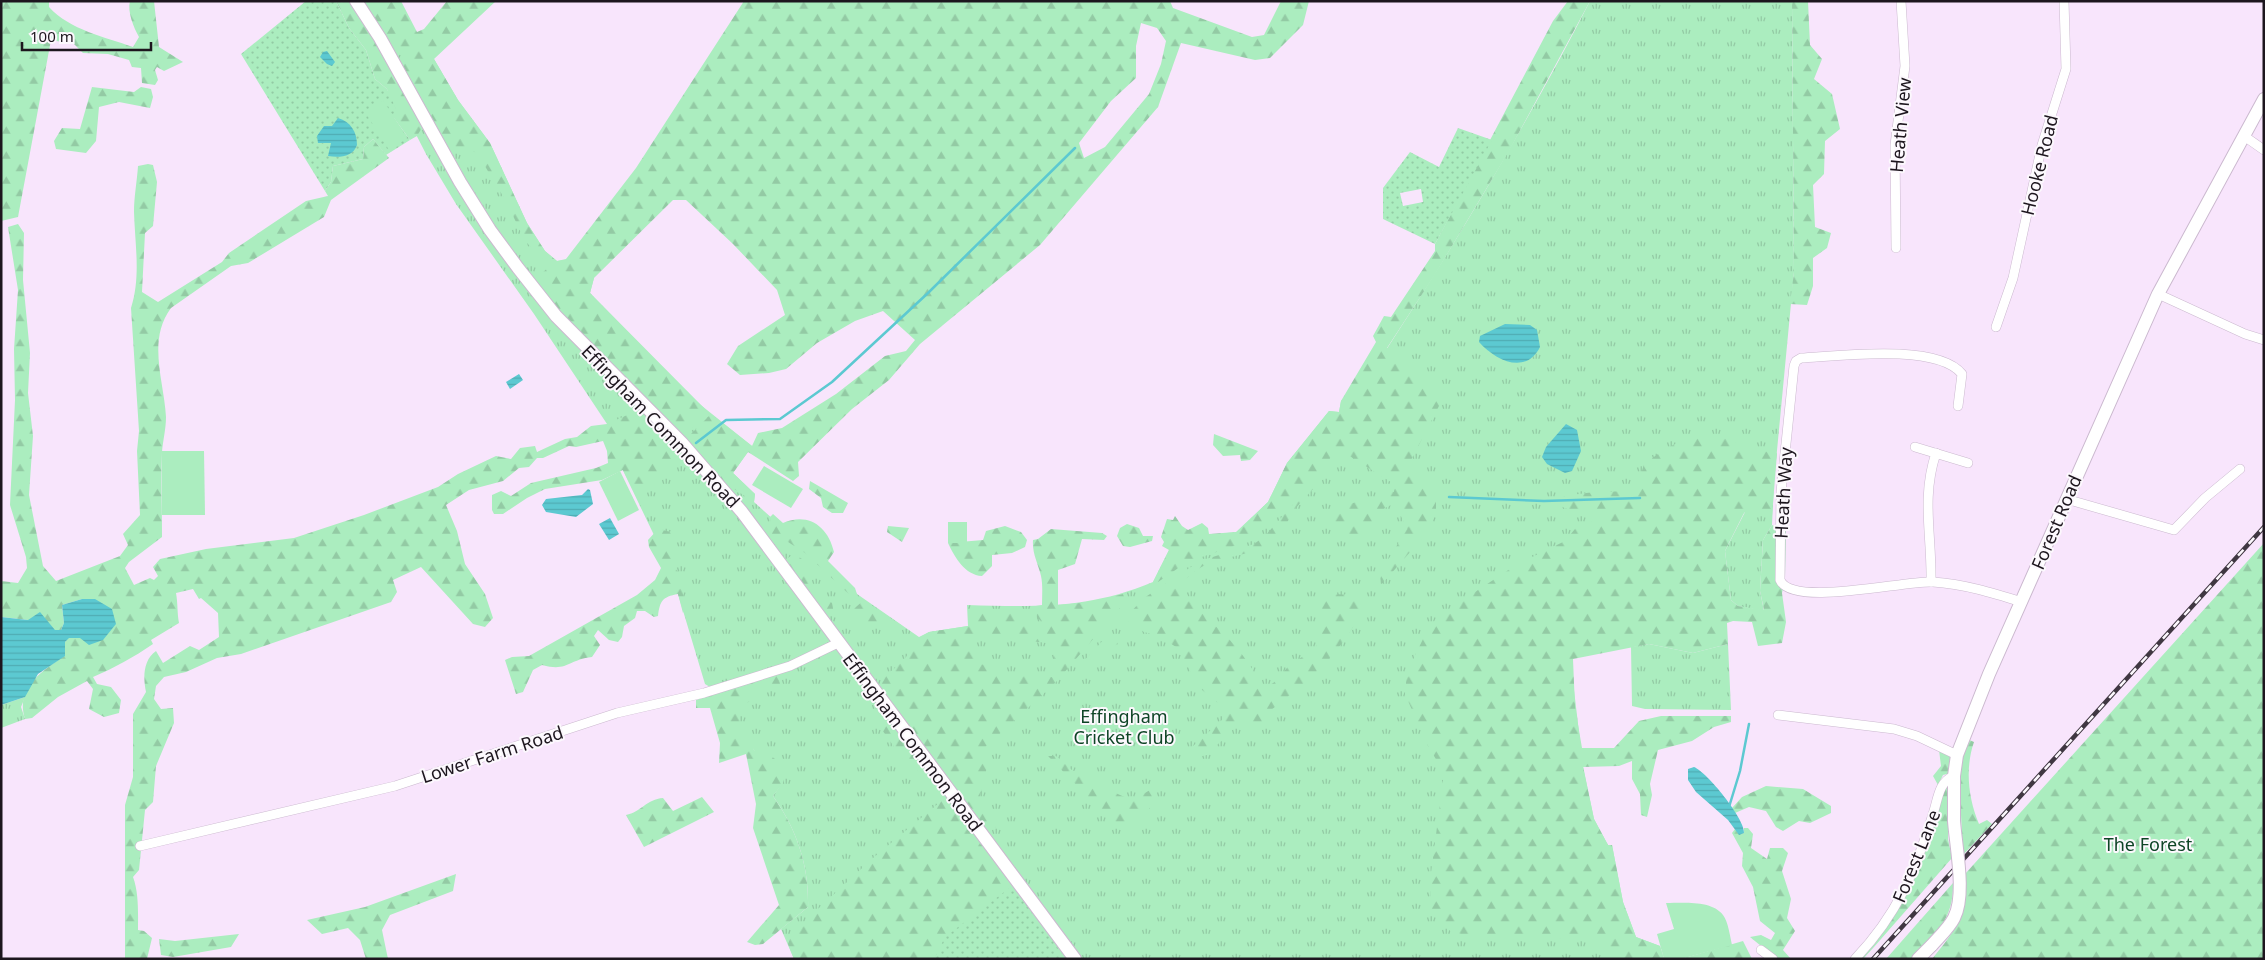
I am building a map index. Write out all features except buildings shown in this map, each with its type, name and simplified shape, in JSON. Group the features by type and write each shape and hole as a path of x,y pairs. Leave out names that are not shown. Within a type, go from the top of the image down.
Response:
{"street":[{"name":"Effingham Common Road","path":"356,1 380,38 452,168 501,245 556,316 715,479 800,587 838,643 1076,959"},
{"name":"Heath View","path":"1896,248 1895,145 1905,66 1901,1"},
{"name":"Hooke Road","path":"1996,327 2012,278 2042,145 2066,69 2064,1"},
{"name":"Forest Road","path":"1918,959 1954,920 1957,910 1959,882 1954,822 1954,776 1957,755 1989,674 2158,294 2264,99"},
{"path":"2244,136 2264,150"},
{"path":"2158,294 2245,334 2264,340"},
{"name":"Heath Way","path":"1958,406 1962,374 1955,368 1927,356 1902,353 1801,358 1796,361 1782,492 1781,584 1790,590 1825,591 1861,590 1931,582 1978,589 2022,602"},
{"path":"1915,447 1968,463"},
{"path":"1931,582 1931,539 1926,513 1928,476 1936,453"},
{"path":"2066,499 2174,530 2205,498 2240,469"},
{"name":"Lower Farm Road","path":"140,846 395,786 617,713 704,693 790,666 838,643"},
{"path":"1778,715 1894,729 1917,736 1957,755"},
{"name":"Forest Lane","path":"1855,959 1885,924 1899,902 1934,814 1942,784 1954,776"},
{"path":"1760,950 1773,959"}],"green space":[{"path":"1,1 49,1 49,7 67,22 88,32 133,47 139,37 130,15 130,1 154,1 159,47 183,62 164,71 157,67 155,70 158,80 155,85 142,83 141,68 132,67 129,60 108,54 83,53 74,44 51,40 18,217 1,221"},
{"path":"306,1 336,1 349,28 366,50 375,79 387,89 397,111 394,118 410,140 386,155 373,139 364,147 363,159 333,166 331,182 325,191 241,54"},
{"path":"336,1 351,4 377,44 423,126 417,136 410,140 394,118 387,89 375,79 366,50 349,28"},
{"name":"Effingham Cricket Club","path":"341,1 378,1 434,59 458,100 490,143 527,223 545,251 557,261 566,260 594,278 590,293 692,398 752,446 733,473 755,494 754,502 857,594 919,637 929,632 968,626 967,605 1039,606 1084,602 1129,591 1153,582 1169,550 1206,535 1237,532 1268,502 1287,463 1329,411 1339,412 1341,401 1388,347 1494,177 1590,1 1792,1 1794,272 1774,482 1772,525 1763,540 1760,591 1764,611 1738,606 1731,600 1725,551 1745,512 1570,656 1583,766 1594,819 1608,845 1612,845 1623,902 1636,937 1660,946 1664,959 794,959 781,929 808,907 808,892 804,862 795,835 773,796 782,783 754,750 710,687 705,684 678,594 653,533 604,431 607,424 534,314 456,204 426,154 382,68"},
{"path":"361,1 401,1 417,32 424,29 447,1 496,1 434,59 458,100 490,143 527,223 545,251 557,261 566,259 636,168 744,1 1170,1 1173,8 1252,37 1264,35 1281,1 1309,1 1303,25 1270,58 1255,60 1181,43 1158,107 1040,245 920,344 889,380 852,409 798,462 799,476 793,481 748,452 733,473 755,494 754,502 725,483 689,442 691,434 711,414 752,446 758,433 782,428 836,394 885,356 906,351 915,340 883,311 855,321 817,343 786,369 769,373 740,375 727,364 738,346 785,315 777,290 733,244 686,200 673,200 594,278 590,293 707,411 688,432 681,434 578,333 534,280 550,266 525,241 506,201 477,153 462,147 449,155 398,59 403,54 398,46 390,47","holes":["1141,23 1157,28 1166,41 1161,64 1149,94 1105,147 1084,158 1079,143 1111,101 1136,78 1136,46"]},
{"path":"1568,1 1590,1 1509,151 1434,276 1387,348 1439,392 1439,406 1408,466 1436,492 1436,513 1426,534 1381,585 1380,573 1407,529 1395,503 1383,509 1383,522 1366,536 1352,541 1335,525 1332,511 1361,500 1372,503 1377,500 1377,494 1386,490 1394,492 1394,484 1337,448 1316,479 1310,477 1260,533 1249,541 1187,562 1158,582 1153,582 1169,550 1162,546 1164,542 1161,537 1167,519 1173,520 1175,516 1182,526 1188,530 1202,523 1208,528 1209,534 1236,532 1268,502 1287,463 1329,411 1339,412 1341,401 1376,342 1373,336 1384,316 1391,317 1435,251 1435,244 1553,21"},
{"path":"1792,1 1808,1 1810,45 1822,59 1814,79 1832,94 1840,129 1825,141 1824,174 1813,185 1815,227 1831,233 1827,248 1813,258 1813,286 1807,305 1790,304 1794,272"},
{"path":"92,87 134,92 141,87 151,89 153,97 150,108 119,102 99,107 96,141 86,153 56,149 54,141 62,128 80,129"},
{"path":"383,100 407,138 389,150 365,112"},
{"path":"1458,128 1492,140 1435,244 1383,219 1383,188 1410,152 1439,167","holes":["1421,189 1423,202 1403,206 1400,193"]},
{"path":"373,139 389,158 331,200 324,217 248,263 231,266 171,308 164,320 158,347 166,417 162,452 162,537 129,562 125,568 134,585 150,578 154,580 158,576 153,567 160,559 206,549 294,538 364,515 438,487 458,474 496,456 511,459 520,448 535,446 537,452 565,439 577,437 591,426 607,424 634,412 639,413 673,447 673,454 662,476 639,501 623,470 602,480 545,489 503,514 494,514 492,510 492,495 501,491 511,496 531,483 596,468 608,463 607,451 603,441 576,447 569,446 543,458 537,458 529,467 519,468 503,481 469,490 446,505 457,531 465,564 485,594 493,618 485,627 473,624 421,567 393,580 397,592 391,602 241,654 217,658 186,672 164,677 156,686 154,699 161,709 173,708 174,723 156,766 153,802 145,810 139,870 133,877 137,896 138,930 144,931 152,938 147,959 125,959 125,805 133,777 133,714 146,692 144,675 146,664 156,651 163,663 190,646 199,650 219,637 218,613 201,598 199,599 193,589 176,593 179,623 151,640 153,644 139,653 93,677 97,684 111,687 121,700 119,713 104,717 89,709 93,689 87,681 58,697 32,718 25,719 23,708 27,689 39,674 64,656 65,642 69,637 80,638 95,600 82,599 62,605 64,623 61,630 55,630 28,620 1,617 1,581 18,583 27,568 26,557 10,505 15,400 14,349 18,290 8,227 18,224 24,233 23,280 30,353 28,393 33,436 29,495 43,566 56,581 120,556 128,545 123,534 140,515 137,451 139,431 131,308 137,273 134,201 138,166 153,165 157,182 153,226 145,233 142,292 158,302 222,262 229,253 306,201 328,196 325,191 331,182 333,166 363,159 364,147"},
{"path":"1214,434 1258,451 1250,460 1241,461 1240,455 1223,456 1213,445"},
{"path":"1717,435 1756,450 1777,453 1772,516 1754,511 1745,511 1725,551 1731,600 1738,606 1764,610 1760,591 1763,540 1772,525 1786,531 1785,578 1782,593 1786,622 1782,643 1758,646 1752,622 1733,621 1727,623 1728,644 1693,653 1649,644 1573,659 1575,707 1582,748 1614,748 1639,721 1661,716 1731,716 1731,722 1714,727 1692,741 1658,750 1650,784 1652,795 1647,817 1641,815 1640,794 1632,779 1632,761 1619,766 1583,767 1594,819 1608,845 1612,845 1623,902 1636,937 1660,946 1664,959 1612,959 1601,936 1567,939 1477,937 1451,932 1431,908 1430,881 1444,773 1427,744 1405,694 1407,672 1423,639 1437,617 1516,565 1565,541 1575,529 1598,519 1598,510 1572,511 1560,506 1564,496 1594,492 1636,491 1644,464 1665,449 1690,437"},
{"path":"162,451 204,451 205,515 162,515"},
{"path":"764,466 803,489 791,508 752,485"},
{"path":"620,471 639,510 618,521 599,482"},
{"path":"810,481 848,503 843,513 832,513 823,507 821,498 809,489"},
{"path":"1311,484 1314,488 1298,505 1277,537 1250,552 1203,566 1182,584 1185,591 1195,605 1241,653 1262,686 1267,686 1274,682 1292,663 1317,649 1316,638 1323,610 1318,602 1331,594 1355,595 1364,605 1347,636 1325,664 1271,710 1268,724 1255,731 1239,723 1207,755 1197,757 1192,747 1223,719 1224,708 1196,685 1188,666 1176,647 1159,636 1144,632 1124,619 1144,598 1200,561 1254,544 1265,536"},
{"path":"773,514 783,523 792,520 809,520 822,528 834,552 828,561 855,588 857,594 852,597 805,553 785,540 781,547 772,543 770,517"},
{"path":"948,522 967,522 967,543 948,543"},
{"path":"1127,524 1139,528 1143,536 1153,536 1152,541 1130,547 1123,546 1117,536 1120,528"},
{"path":"888,526 909,528 902,542 887,532"},
{"path":"1005,526 1021,532 1027,540 1025,547 1012,553 992,555 992,566 982,576 970,573 961,565 948,543 983,540 986,531"},
{"path":"658,529 671,532 670,547 673,566 681,575 683,594 688,603 683,613 678,594 665,598 658,616 654,617 645,611 637,611 635,618 624,626 622,637 618,642 609,640 598,630 594,636 600,645 592,657 557,667 542,665 533,670 523,692 516,694 505,660 512,657 529,656 637,595 655,580 661,568 649,547 648,540"},
{"path":"1051,529 1102,533 1107,536 1104,540 1082,539 1075,564 1058,570 1058,605 1093,602 1123,594 1126,601 1056,682 953,777 945,774 880,687 881,680 904,660 919,638 929,632 968,626 968,609 994,614 1012,612 1046,631 1049,626 1037,618 1036,606 1042,605 1042,583 1034,554 1033,540 1038,539","holes":["974,634 1047,643 1055,651 1052,677 1006,672 978,663 974,651"]},
{"name":"The Forest","path":"2264,543 2264,959 1932,959 1959,920 1964,900 1965,874"},
{"path":"794,554 806,563 810,571 812,587 807,591 785,560"},
{"path":"818,597 824,597 832,603 834,614 827,616 815,600"},
{"path":"864,600 901,625 890,626 868,622 856,623 849,613"},
{"path":"1113,635 1118,644 1105,650 1076,677 1069,677 1107,636"},
{"path":"1649,644 1693,653 1728,644 1731,710 1645,709 1632,706 1631,647"},
{"path":"778,674 780,684 755,690 752,700 736,709 741,729 754,750 774,758 784,770 783,783 773,796 789,822 800,849 804,862 808,907 763,944 755,945 747,942 779,905 753,828 756,804 746,754 719,763 720,743 710,708 696,708 696,700"},
{"path":"25,697 21,707 25,719 1,728 1,705"},
{"path":"886,714 931,774 929,779 924,780 914,766 907,765 880,727 877,716"},
{"path":"1967,739 1974,742 1969,762 1972,804 1979,824 1987,820 1992,824 1963,855 1959,775"},
{"path":"1939,750 1954,757 1951,773 1943,775 1938,785 1933,776 1941,766"},
{"path":"984,756 989,759 979,800 993,816 996,827 986,831 956,789 963,776"},
{"path":"1048,756 1056,756 1073,771 1085,769 1107,788 1133,800 1150,790 1159,798 1133,826 1129,829 1119,829"},
{"path":"1949,784 1948,839 1952,858 1863,959 1859,959 1873,944 1931,832 1946,786"},
{"path":"1766,786 1803,789 1831,806 1831,813 1810,823 1799,821 1783,831 1776,827 1766,811 1749,807 1735,813 1732,808 1742,797"},
{"path":"702,797 714,812 644,847 626,815 657,799 663,798 673,811"},
{"path":"945,798 1012,886 945,937 934,959 794,959 788,944 792,933 873,858"},
{"path":"1744,828 1748,828 1753,834 1751,848 1767,859 1770,848 1783,848 1788,853 1782,871 1791,899 1787,918 1795,931 1783,950 1791,959 1777,959 1750,937 1761,935 1771,940 1775,933 1760,921 1753,887 1742,866 1743,853 1732,833 1735,829 1739,834 1744,833"},
{"path":"456,874 453,891 390,915 382,930 388,959 366,959 360,940 348,928 322,934 307,920 365,907"},
{"path":"1953,883 1947,916 1936,933 1914,959 1886,959"},
{"path":"1012,886 1066,959 934,959 945,937"},
{"path":"1666,903 1697,903 1718,910 1726,921 1732,945 1681,959 1664,959 1657,934 1674,929"},
{"path":"239,934 231,947 173,957 161,955 159,939 175,941"},
{"path":"1743,941 1752,959 1681,959"}],"water":[{"path":"327,51 335,62 332,66 320,57 323,52"},
{"path":"338,118 350,125 356,136 357,145 352,152 345,156 328,156 331,143 318,143 317,136 324,126 332,126"},
{"path":"1505,324 1530,325 1537,330 1540,347 1534,356 1527,361 1511,362 1494,355 1479,342 1480,336"},
{"path":"519,374 523,380 510,389 506,382"},
{"path":"1566,424 1577,430 1581,451 1572,471 1565,473 1547,464 1542,457 1546,447"},
{"path":"588,489 590,490 593,504 576,517 546,512 542,505 546,499 582,495"},
{"path":"610,518 619,534 609,540 599,524"},
{"path":"82,599 95,599 112,609 116,624 103,640 89,645 80,638 69,638 65,642 65,656 38,674 25,697 1,705 1,617 28,620 40,612 55,630 61,630 64,623 62,605"},
{"path":"1694,767 1716,786 1732,807 1743,826 1744,833 1739,835 1728,820 1696,792 1688,780 1688,769"}],"waterway":[{"path":"696,443 726,420 780,419 832,382 928,293 1075,148"},
{"path":"1449,497 1544,501 1640,498"},
{"path":"1729,807 1740,771 1749,724"}],"railway":[{"path":"1873,959 2264,527"}]}
